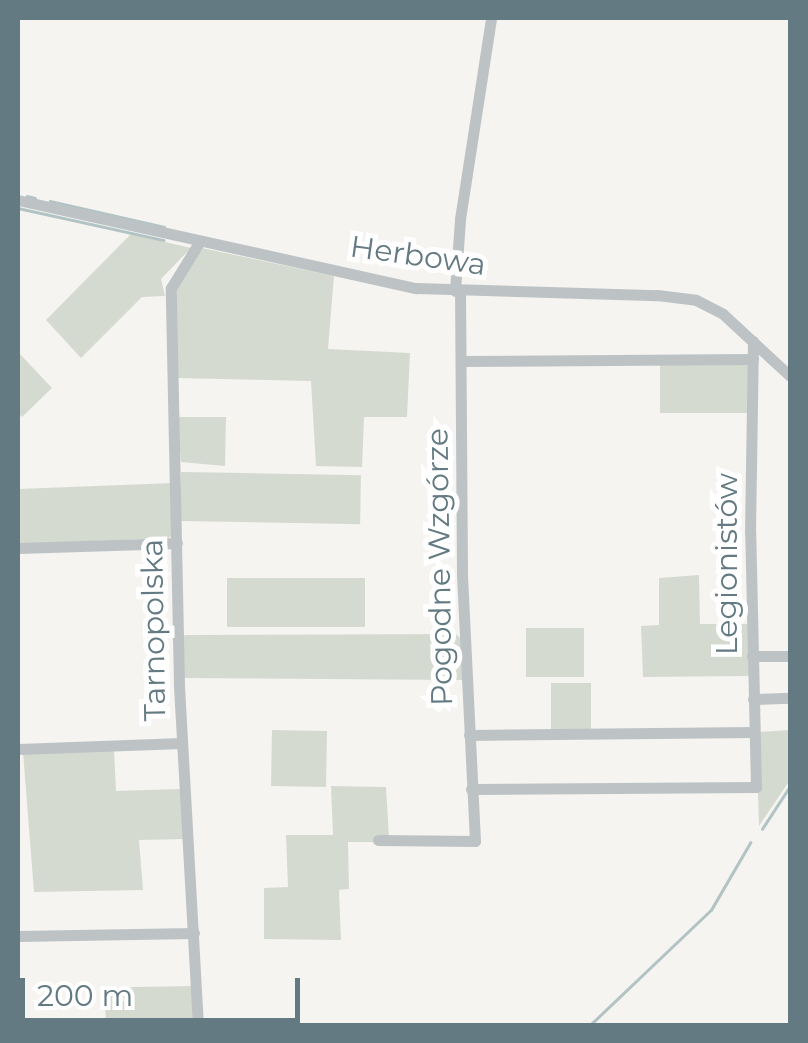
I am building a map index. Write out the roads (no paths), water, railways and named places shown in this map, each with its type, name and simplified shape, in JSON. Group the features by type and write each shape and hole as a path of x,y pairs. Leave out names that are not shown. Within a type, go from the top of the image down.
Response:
{"street":[{"name":"Pogodne Wzgórze","path":"378,840 475,841 458,291 460,219 491,18"},
{"name":"Herbowa","path":"18,200 416,288 679,297 712,307 790,376"},
{"name":"Tarnopolska","path":"198,1026 182,743 170,288 200,241"},
{"name":"Legionistów","path":"471,789 756,787 752,656 753,341"},
{"path":"461,361 752,359"},
{"path":"18,548 177,543"},
{"path":"752,656 790,656"},
{"path":"753,699 790,698"},
{"path":"469,735 754,732"},
{"path":"18,750 182,743"},
{"path":"18,936 194,934"}],"waterway":[{"path":"27,196 35,198"},
{"path":"50,201 164,227"},
{"path":"18,208 164,240"},
{"path":"762,829 790,786"},
{"path":"589,1026 711,910 750,843"}]}
